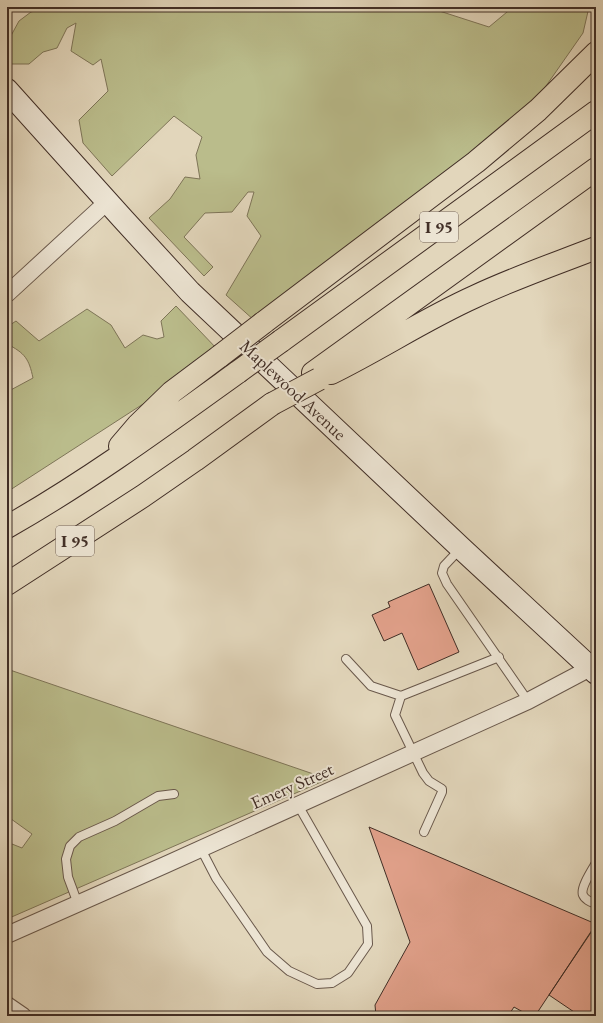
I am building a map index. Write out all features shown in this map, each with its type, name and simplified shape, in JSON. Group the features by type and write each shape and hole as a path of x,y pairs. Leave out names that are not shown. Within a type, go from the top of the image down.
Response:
{"highway":[{"path":"100,469 138,425 172,392 476,162 538,110 596,53"},
{"name":"I 95","path":"7,527 100,469 238,372 596,112"},
{"name":"I 95","path":"7,584 143,496 196,460 272,404 316,376 596,169"},
{"path":"316,376 357,360 473,297 596,248"}],"street":[{"name":"Maplewood Avenue","path":"7,90 164,264 214,314 461,548 594,669"},
{"path":"7,294 107,202"},
{"name":"Emery Street","path":"7,935 528,701 594,669"},
{"path":"7,1005 23,1016"}],"lane":[{"path":"461,548 444,566 442,573 447,584 499,657 528,701"},
{"path":"346,659 371,686 400,696 499,657"},
{"path":"400,696 395,715 423,773 429,781 442,789 424,832"},
{"path":"78,904 68,877 66,859 70,846 79,837 115,821 158,796 174,794"},
{"path":"201,849 216,878 267,952 289,971 317,984 332,983 348,973 368,944 367,926 298,805"},
{"path":"596,863 583,888 583,895 587,900 596,904"}],"green space":[{"path":"48,7 427,7 489,27 513,7 589,7 583,33 539,96 488,141 255,321 226,295 261,236 247,216 254,192 248,192 232,212 205,213 184,237 213,267 204,276 149,218 170,199 185,177 200,179 196,155 202,137 174,116 112,176 83,143 79,120 108,91 101,59 93,65 71,51 76,23 67,28 57,48 43,52 29,64 11,64 7,59 7,43 19,21 31,12"},
{"path":"176,306 218,350 157,395 7,492 7,392 33,378 30,366 25,357 18,350 7,344 7,327 16,321 39,341 87,309 111,325 125,348 143,335 157,339 164,337 161,321"},
{"path":"7,669 328,779 7,919 7,842 22,848 32,834 7,816"}],"building":[{"path":"429,584 459,652 418,670 402,633 384,641 372,615 390,607 388,602"},
{"path":"369,827 596,924 535,1016 530,1016 514,1007 508,1016 376,1016 375,1005 410,942"},
{"path":"596,925 596,1016 580,1016 549,995"}]}
